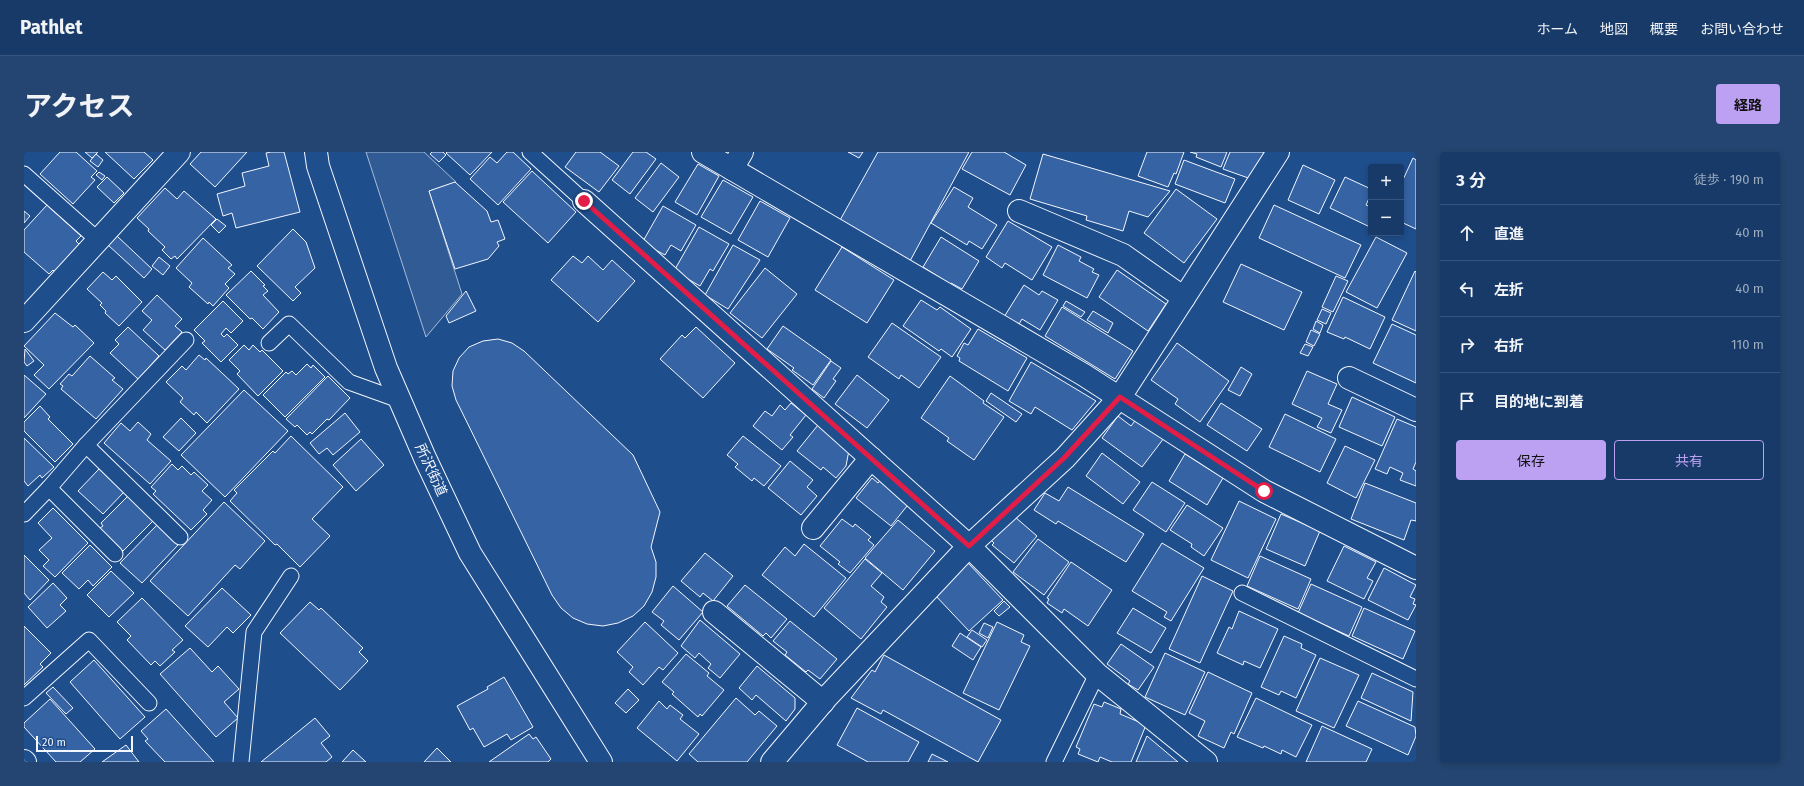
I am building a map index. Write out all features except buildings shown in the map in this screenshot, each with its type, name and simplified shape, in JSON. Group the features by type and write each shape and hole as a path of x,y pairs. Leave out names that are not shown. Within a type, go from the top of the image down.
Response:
{"street":[{"name":"所沢街道","path":"316,152 318,166 384,361 399,400 425,458 470,553 601,762"},
{"path":"703,152 737,160 1120,397 1264,491 1416,568"},
{"path":"772,762 823,702 969,546 1064,458 1120,397 1278,152"},
{"path":"24,320 98,240 170,155"},
{"path":"584,201 969,546 1097,674 1206,762"},
{"path":"1019,211 1123,255 1184,298"},
{"path":"1349,378 1416,410"},
{"path":"812,528 871,458"},
{"path":"714,612 823,702"}],"lane":[{"path":"530,152 584,201"},
{"path":"24,174 98,240"},
{"path":"269,344 289,324 349,382 399,400"},
{"path":"24,514 49,488 86,444 186,340"},
{"path":"86,444 180,537"},
{"path":"49,488 115,554"},
{"path":"241,762 254,632 291,576"},
{"path":"1242,593 1416,679"},
{"path":"24,698 89,640 149,703"},
{"path":"1054,762 1097,674"}],"shaded area":[{"path":"366,152 424,152 456,182 429,191 462,294 426,337"}],"route":[{"path":"584,201 969,546 1064,458 1120,397 1264,491"}]}
